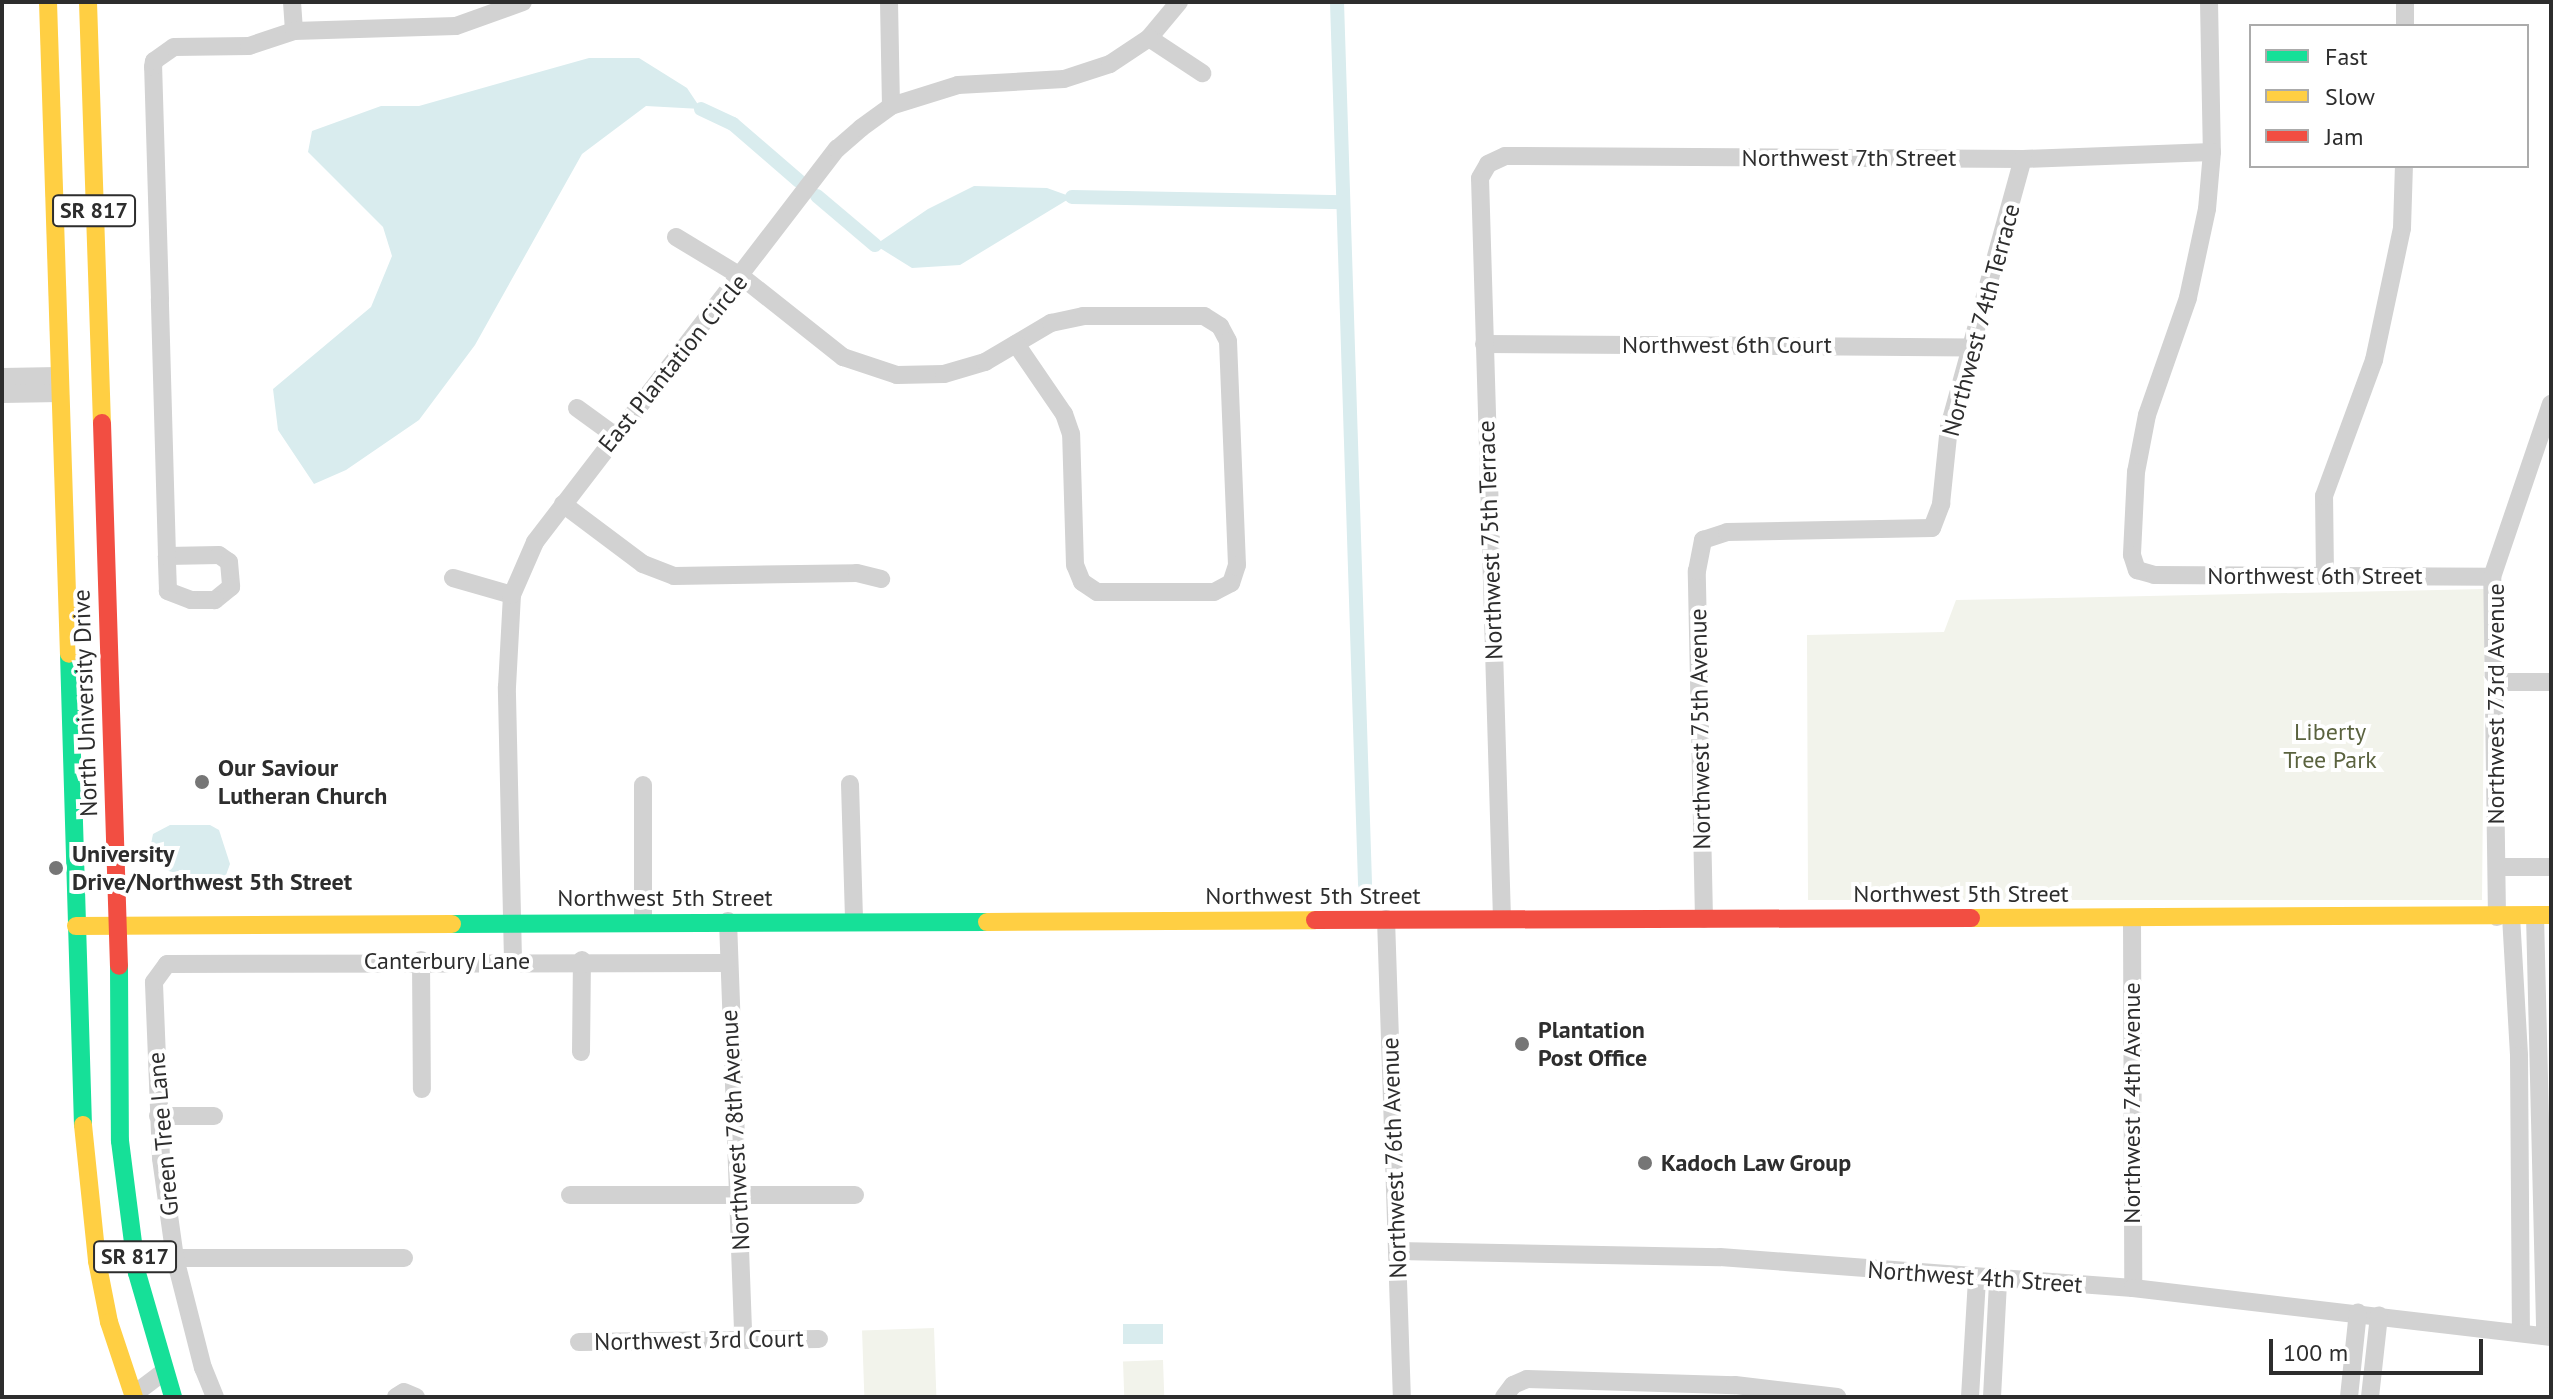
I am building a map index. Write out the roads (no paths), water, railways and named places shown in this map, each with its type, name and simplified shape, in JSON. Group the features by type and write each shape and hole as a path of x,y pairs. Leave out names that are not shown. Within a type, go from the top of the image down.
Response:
{"main road":[{"name":"North University Drive","path":"48,2 76,926 89,1193 109,1322 133,1396"},
{"name":"North University Drive","path":"88,2 119,924 120,1141 137,1273 173,1397"},
{"path":"59,384 100,420"},
{"name":"Northwest 5th Street","path":"76,926 510,921 2543,915"}],"street":[{"path":"292,2 294,31"},
{"path":"167,556 153,67 158,54 174,47 249,46 294,31 456,26 523,2"},
{"path":"889,2 891,106"},
{"name":"East Plantation Circle","path":"513,960 507,687 512,595 535,542 614,435 742,277 837,149 891,106 958,85 1064,79 1110,64 1149,38 1179,2"},
{"path":"2209,2 2212,152"},
{"path":"2405,2 2405,24"},
{"path":"1149,38 1202,73"},
{"name":"Northwest 7th Street","path":"1488,164 1505,156 2023,159 2212,152"},
{"name":"Northwest 6th Street","path":"2212,152 2188,298 2147,415 2136,472 2132,555 2137,570 2154,575 2492,577"},
{"name":"Northwest 74th Terrace","path":"1703,540 1727,532 1932,528 1941,504 1949,427 2023,159"},
{"name":"Northwest 75th Terrace","path":"1488,164 1480,178 1502,919"},
{"path":"2325,575 2324,496 2374,360 2402,228 2404,168"},
{"path":"676,237 742,277 843,357 897,375 944,374 1016,344 1051,323 1083,316 1204,316 1220,326 1228,341 1237,565 1231,583 1214,592 1097,592 1082,582 1075,565 1071,434 1064,414 1016,344"},
{"name":"Northwest 6th Court","path":"1484,344 1970,347"},
{"path":"2,377 59,384"},
{"path":"2,394 59,384"},
{"name":"Northwest 73rd Avenue","path":"2521,1333 2519,1056 2497,867 2492,577 2551,404"},
{"path":"577,408 614,435"},
{"path":"563,504 643,564 674,576 857,573 881,579"},
{"name":"Northwest 75th Avenue","path":"1703,540 1697,571 1704,919"},
{"path":"453,578 512,595"},
{"path":"2495,682 2551,682"},
{"path":"850,784 854,922"},
{"path":"643,785 643,922"},
{"path":"2497,867 2551,867"},
{"path":"2543,915 2548,1336"},
{"name":"Northwest 74th Avenue","path":"2132,918 2133,1288"},
{"name":"Northwest 76th Avenue","path":"1386,919 1402,1397"},
{"name":"Northwest 78th Avenue","path":"728,921 727,963 740,1197 743,1340"},
{"path":"421,960 422,1089"},
{"name":"Canterbury Lane","path":"167,964 421,960 727,963"},
{"path":"581,1052 582,960"},
{"name":"Green Tree Lane","path":"167,964 154,982 158,1116 175,1258 203,1368 215,1397"},
{"path":"158,1116 214,1116"},
{"path":"570,1195 855,1195"},
{"name":"Northwest 4th Street","path":"1397,1251 1720,1257 1977,1280 2133,1288 2548,1336"},
{"path":"175,1258 404,1258"},
{"path":"1970,1397 1977,1280"},
{"path":"1992,1397 1998,1281"},
{"path":"2349,1397 2358,1312"},
{"path":"2370,1397 2379,1315"},
{"name":"Northwest 3rd Court","path":"579,1342 819,1339"},
{"path":"126,1373 165,1371"},
{"path":"133,1396 165,1371"},
{"path":"1509,1391 1527,1379 1735,1385 1837,1397"},
{"path":"396,1397 404,1392 416,1397"}],"waterway":[{"path":"1337,2 1365,885"},
{"path":"701,109 733,124 799,181"},
{"path":"817,196 875,245"},
{"path":"1072,197 1343,202"}],"place":[{"name":"Our Saviour Lutheran Church","path":"202,782"},
{"name":"University Drive/Northwest 5th Street","path":"56,868"},
{"name":"Plantation Post Office","path":"1522,1044"},
{"name":"Kadoch Law Group","path":"1645,1163"}],"park label":[{"name":"Liberty Tree Park","path":"2330,746"}]}
